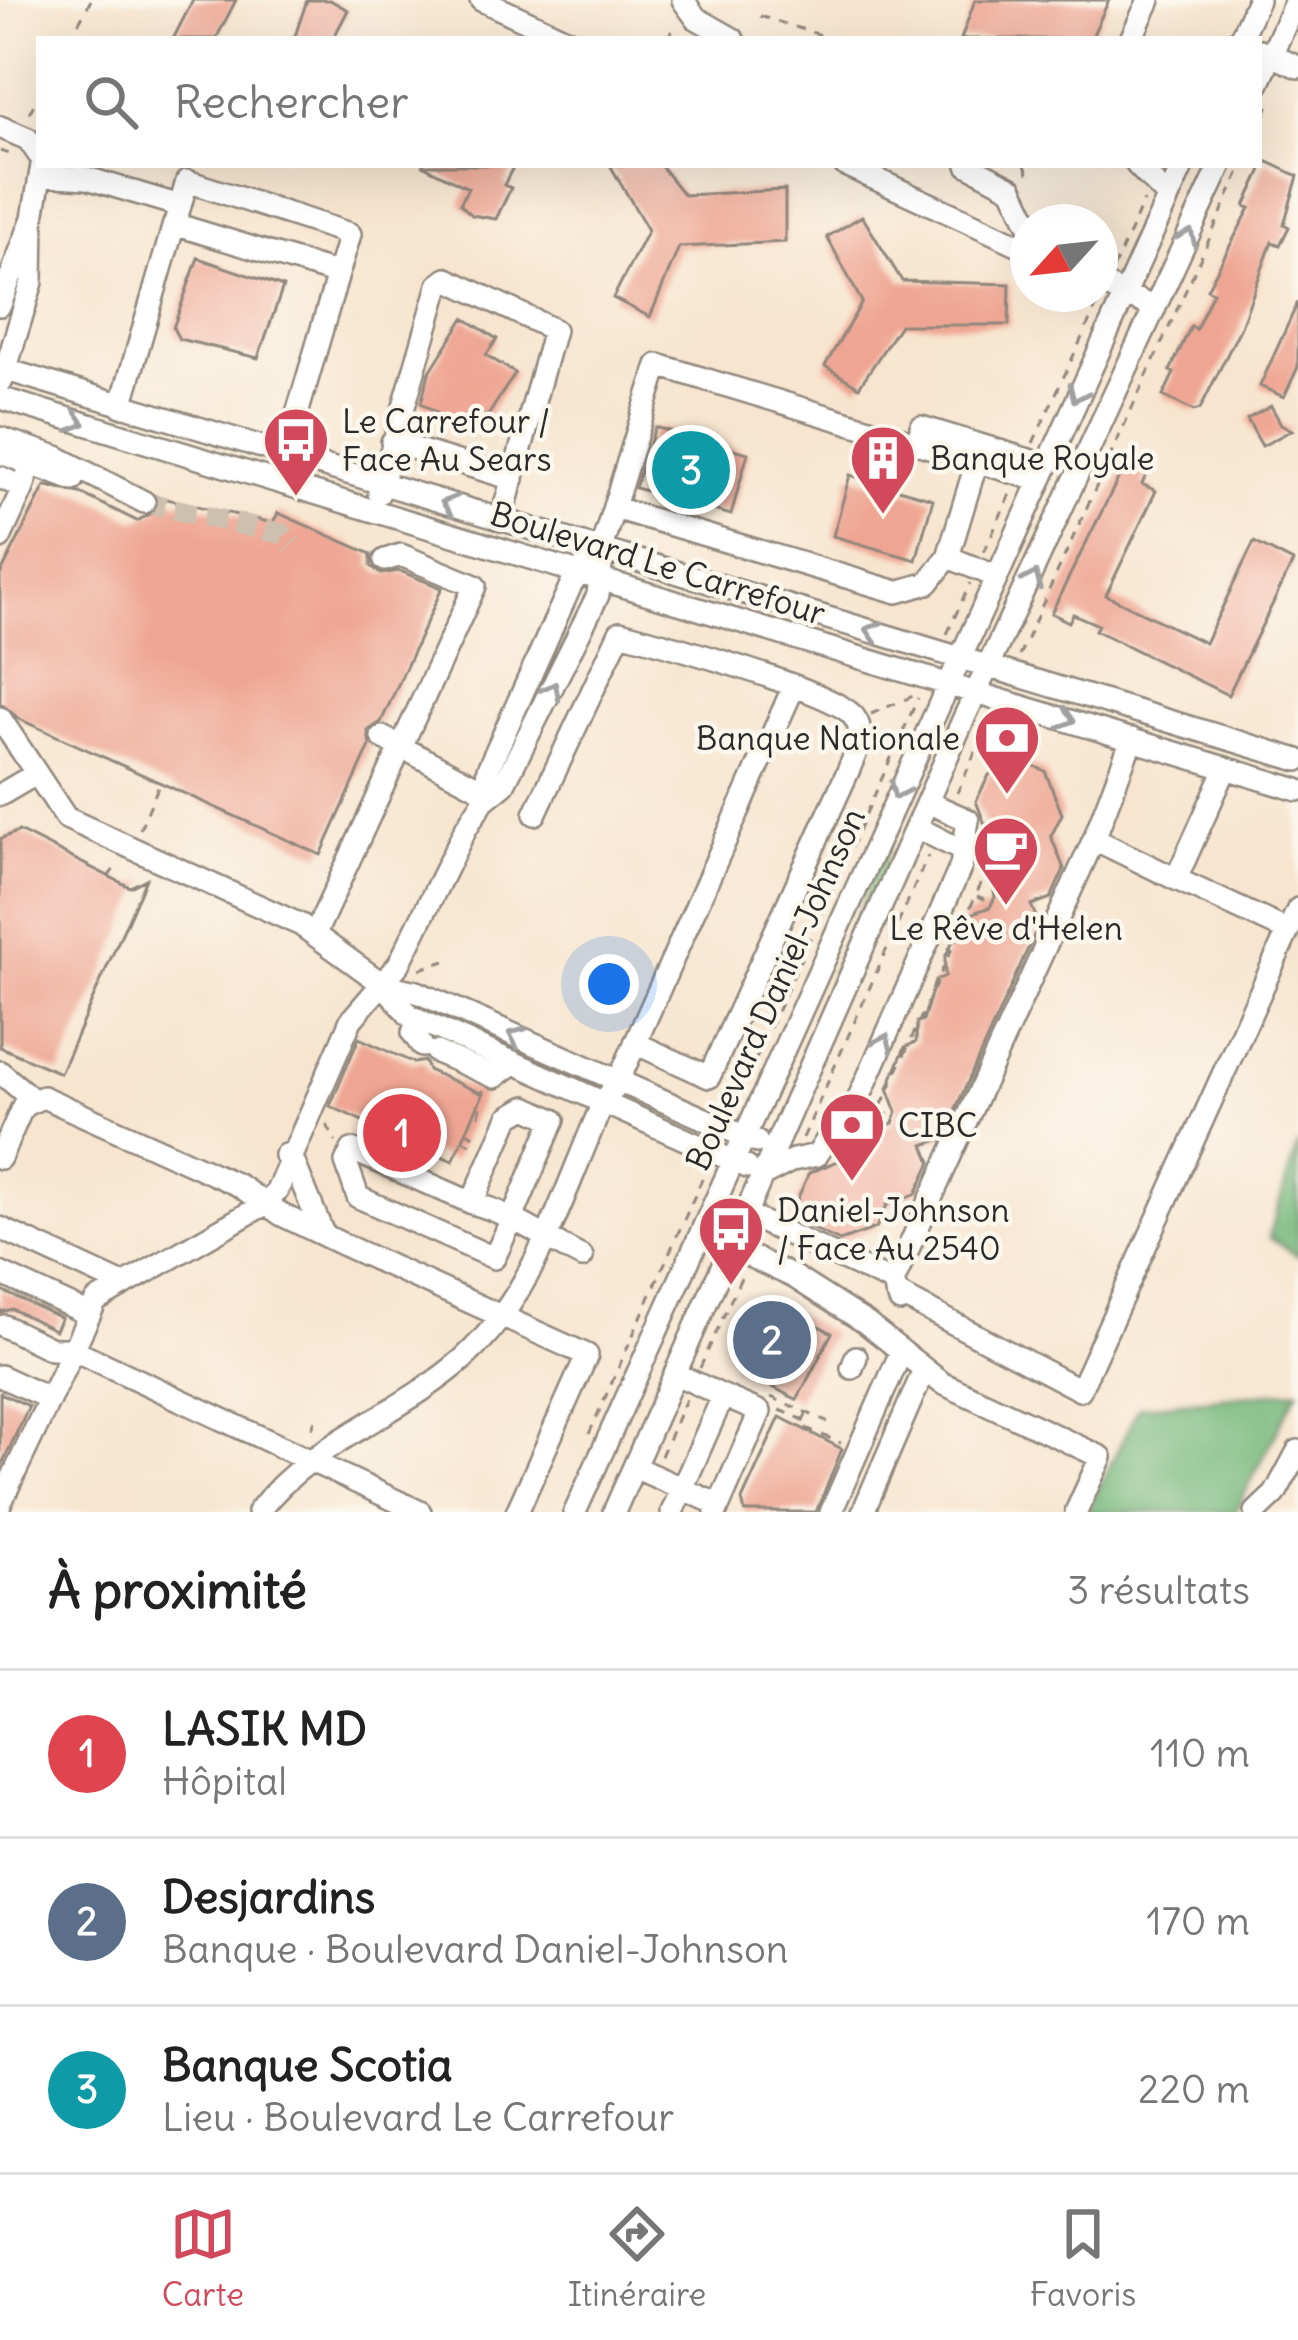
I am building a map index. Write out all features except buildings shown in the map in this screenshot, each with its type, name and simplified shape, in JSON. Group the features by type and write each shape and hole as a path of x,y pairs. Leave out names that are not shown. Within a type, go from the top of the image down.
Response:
{"street":[{"path":"481,0 559,36"},
{"path":"1132,36 1149,0"},
{"path":"1241,36 1258,0"},
{"path":"1267,86 1265,52 1297,0"},
{"path":"680,11 699,31"},
{"path":"1265,52 1298,67"},
{"path":"0,127 28,139 35,162 32,282 2,376"},
{"path":"54,168 338,274"},
{"path":"854,168 1010,241"},
{"path":"974,168 1012,188 1020,204"},
{"path":"1139,168 1157,197"},
{"name":"Boulevard Daniel-Johnson","path":"575,1512 958,657 983,570 1123,294 1157,197 1181,168"},
{"name":"Boulevard Daniel-Johnson","path":"614,1512 645,1467 739,1257 747,1215 774,1150 927,802 1220,168"},
{"path":"121,406 177,215 184,173 350,234 285,455"},
{"path":"0,305 34,218"},
{"path":"374,511 439,286 447,279 554,331 501,520"},
{"path":"1118,294 1155,308"},
{"path":"0,1504 88,1314 121,1285 266,1204 351,1020 384,985 484,795 488,770 590,577 658,365 1033,475"},
{"name":"Boulevard Le Carrefour","path":"2,376 121,406 601,547 1298,760"},
{"name":"Boulevard Le Carrefour","path":"0,398 1298,790"},
{"path":"921,427 1033,475"},
{"path":"0,438 57,457 142,507 0,453"},
{"path":"392,442 513,479"},
{"path":"614,508 897,592 928,583 948,557 977,460"},
{"path":"0,538 32,464"},
{"path":"0,477 23,488"},
{"path":"315,934 392,742 476,586 401,555 385,560"},
{"path":"760,598 773,555"},
{"path":"948,557 983,570"},
{"path":"536,814 620,632 687,649 845,707 855,719 861,734 854,755 709,1077 635,1043"},
{"path":"268,1509 310,1461 436,1380 478,1346 501,1316 544,1238 603,1103 618,1082 793,688"},
{"path":"0,718 56,809 75,824 315,934 384,985 405,1013 764,1175 793,1160 817,1155 829,1135 850,1118 961,866 971,857"},
{"path":"894,1287 1094,839 1132,739"},
{"path":"392,742 484,795"},
{"path":"1176,879 1206,808 1210,783 1241,743"},
{"path":"0,795 34,775"},
{"path":"927,802 968,820 971,857"},
{"path":"916,827 971,857"},
{"path":"1094,839 1288,931"},
{"path":"747,1215 894,1287 902,1304 928,1311 1080,1390 1298,908"},
{"path":"384,985 416,992 774,1150"},
{"path":"418,1019 413,1033 429,1048 495,1077 514,1063"},
{"path":"0,1072 32,1098"},
{"path":"0,1092 46,1099 226,1180 323,1234 587,1355 517,1512"},
{"path":"0,1158 32,1098"},
{"path":"472,1203 508,1117 526,1107 554,1120 511,1223 494,1258 358,1197 346,1162 352,1150 472,1203 511,1223 582,1257"},
{"path":"287,1156 323,1234"},
{"path":"0,1228 121,1285"},
{"path":"739,1257 804,1283 956,1391 1101,1457 1076,1512"},
{"path":"0,1273 88,1314"},
{"path":"4,1326 52,1348 72,1349 420,1512"},
{"path":"831,1512 901,1352"},
{"path":"863,1512 924,1370"},
{"path":"0,1376 48,1398"},
{"path":"645,1467 718,1509 760,1412 682,1383"},
{"path":"672,1512 723,1396"},
{"path":"1256,1512 1274,1503 1298,1451"}],"path":[{"path":"72,36 91,0"},
{"path":"760,16 823,36"},
{"path":"29,113 36,101"},
{"path":"0,151 35,162"},
{"path":"1024,645 1242,168"},
{"path":"1118,259 1157,197"},
{"path":"1041,426 1091,312"},
{"path":"953,620 1033,475"},
{"name":"Boulevard Daniel-Johnson","path":"734,1109 915,698 855,719"},
{"path":"953,802 991,717"},
{"path":"140,831 159,785"},
{"path":"800,1143 932,846"},
{"path":"895,1118 878,1110 984,877 971,857"},
{"path":"107,877 118,864"},
{"path":"976,896 992,902"},
{"path":"422,969 445,961"},
{"path":"474,1114 479,1116 482,1109 484,1082"},
{"path":"466,1132 476,1137"},
{"path":"463,1140 473,1145"},
{"name":"Boulevard Daniel-Johnson","path":"583,1447 708,1166"},
{"path":"700,1370 733,1294 739,1257"},
{"path":"645,1467 682,1383"},
{"path":"767,1404 804,1420"},
{"path":"828,1422 807,1412 801,1426 850,1447"},
{"path":"312,1428 315,1420"}],"green space":[{"path":"895,828 879,887 812,1038 835,964"},
{"path":"1298,1144 1298,1256 1269,1237"},
{"path":"1298,1390 1235,1512 1087,1512 1139,1407"}],"tunnel":[{"path":"144,502 283,534 292,545"}],"place":[{"name":"Banque Scotia","path":"691,470"},
{"name":"Le Carrefour / Face Au Sears","path":"296,499"},
{"name":"Banque Royale","path":"883,517"},
{"name":"Banque Nationale","path":"1007,797"},
{"name":"Le Rêve d'Helen","path":"1006,908"},
{"name":"LASIK MD","path":"402,1133"},
{"name":"CIBC","path":"852,1184"},
{"name":"Daniel-Johnson / Face Au 2540","path":"731,1288"},
{"name":"Desjardins","path":"772,1340"}]}
